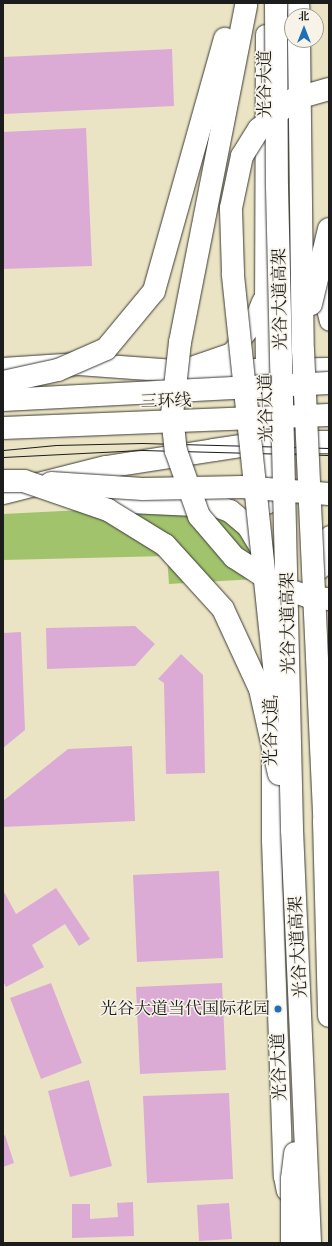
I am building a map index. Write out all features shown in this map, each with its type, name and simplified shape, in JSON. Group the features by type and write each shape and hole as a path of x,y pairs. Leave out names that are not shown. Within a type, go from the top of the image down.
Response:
{"highway":[{"path":"3,382 58,370 106,349 154,291 235,3"},
{"path":"246,3 180,342 172,415 176,451 199,516 234,557 282,588 309,597 329,599"},
{"name":"光谷大道高架","path":"276,3 277,187 292,830 310,1243"},
{"name":"光谷大道高架","path":"299,48 303,350 315,667 324,821 329,1016"},
{"path":"291,760 277,694 233,273 231,208 242,156 259,129 294,99 329,89"},
{"path":"303,350 315,282 329,229"},
{"path":"3,369 79,364 175,370 265,369 324,374"},
{"path":"3,400 324,374"},
{"name":"三环线","path":"3,408 329,394"},
{"name":"三环线","path":"3,428 329,415"},
{"path":"3,493 106,467 267,442 323,442"},
{"path":"3,481 24,481 142,489 242,487 329,494"},
{"path":"24,481 108,510 164,545 223,609 260,689 292,830"},
{"path":"3,496 216,506 230,511 248,526 268,559"},
{"path":"315,667 329,612"},
{"path":"292,1243 292,1179 304,1080"}],"main road":[{"name":"光谷大道","path":"266,3 264,294 268,559 272,614 270,840 283,1176 296,1243"},
{"path":"309,48 309,237 324,374 320,568 329,612"},
{"path":"309,237 329,321"},
{"path":"175,370 231,352 251,326 264,294"},
{"path":"320,568 329,535"}],"green space":[{"path":"82,510 213,512 246,532 257,579 169,584 167,556 3,560 3,514"}],"building":[{"path":"172,49 174,106 3,114 3,57"},
{"path":"86,128 92,266 3,269 3,132"},
{"path":"135,626 155,644 135,666 47,669 46,628"},
{"path":"21,632 25,730 3,748 3,633"},
{"path":"181,654 203,675 205,773 166,774 164,683 158,679"},
{"path":"132,746 135,821 3,827 3,801 68,749"},
{"path":"219,871 223,958 137,962 133,875"},
{"path":"56,888 90,939 79,946 65,924 32,945 44,967 6,987 3,981 3,890 16,914"},
{"path":"51,983 82,1063 41,1079 10,998"},
{"path":"222,983 226,1070 140,1074 136,987"},
{"path":"89,1080 112,1166 70,1177 48,1091"},
{"path":"229,1093 233,1179 147,1183 143,1096"},
{"path":"5,1135 14,1163 3,1167 3,1136"},
{"path":"133,1202 134,1236 72,1238 72,1204 90,1204 90,1219 118,1217 117,1203"},
{"path":"229,1203 232,1239 199,1241 197,1205"}],"tram line":[{"path":"3,450 56,445 142,443 329,448"},
{"path":"3,457 142,450 329,455"}],"place":[{"name":"光谷大道当代国际花园","path":"278,1009"}]}
